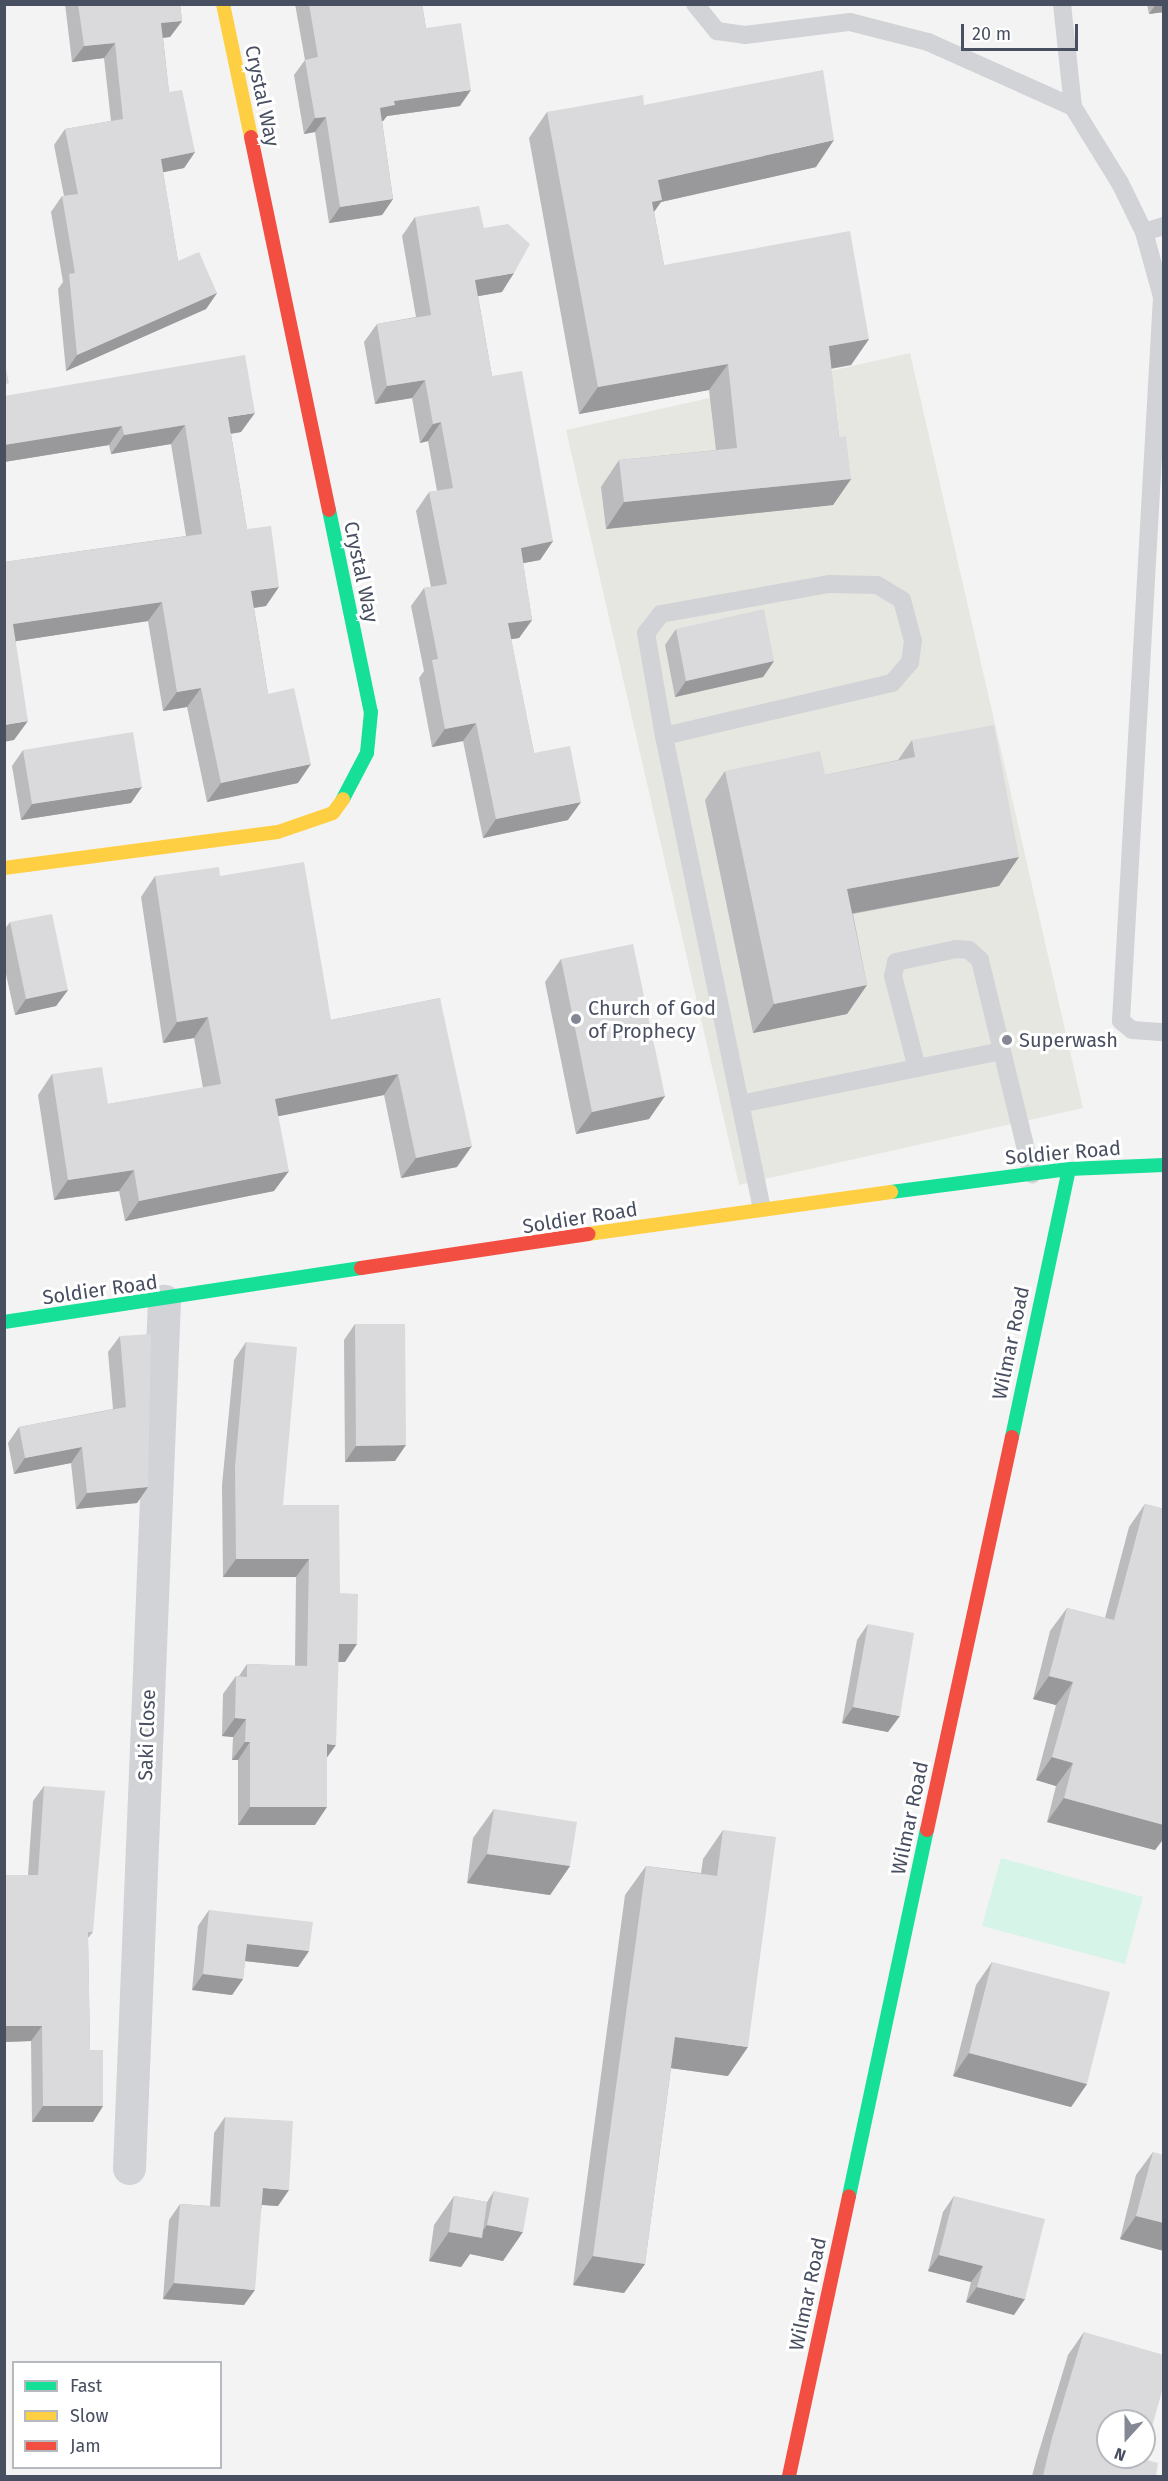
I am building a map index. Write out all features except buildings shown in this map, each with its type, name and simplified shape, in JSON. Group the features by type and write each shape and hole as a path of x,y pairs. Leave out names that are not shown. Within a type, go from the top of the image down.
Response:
{"street":[{"name":"Crystal Way","path":"4,867 278,832 333,813 353,786 367,753 371,712 223,4"},
{"name":"Soldier Road","path":"4,1322 164,1301 762,1208 1068,1168 1164,1165"},
{"name":"Wilmar Road","path":"789,2476 1068,1168"},
{"name":"Saki Close","path":"129,2168 164,1301"}],"lane":[{"path":"695,4 717,31 746,35 850,22 928,42 1073,106"},
{"path":"1062,4 1073,106 1120,183 1144,232 1162,297 1121,1021 1132,1030 1164,1032"},
{"path":"1144,232 1164,226"},
{"path":"664,736 892,683 910,662 912,641 902,600 877,585 829,584 661,614 646,633 664,736 762,1208"},
{"path":"917,1068 892,967 896,962 956,950 969,950 980,960 1032,1174"},
{"path":"740,1104 1002,1051"}],"shaded area":[{"path":"910,353 1083,1108 739,1185 566,430"}],"green space":[{"path":"1001,1858 1143,1897 1125,1964 982,1926"}],"traffic: fast":[{"path":"329,510 371,712 367,753 343,799"},
{"path":"891,1192 1069,1169 1164,1165"},
{"path":"1012,1437 1069,1169"},
{"path":"4,1322 361,1268"},
{"path":"849,2196 927,1830"}],"traffic: slow":[{"path":"223,4 251,137"},
{"path":"4,868 278,832 333,813 343,799"},
{"path":"588,1234 891,1192"}],"traffic: jam":[{"path":"251,137 329,510"},
{"path":"361,1268 588,1234"},
{"path":"927,1830 1012,1437"},
{"path":"789,2476 849,2196"}],"place":[{"name":"Church of God of Prophecy","path":"576,1019"},
{"name":"Superwash","path":"1007,1040"}]}
